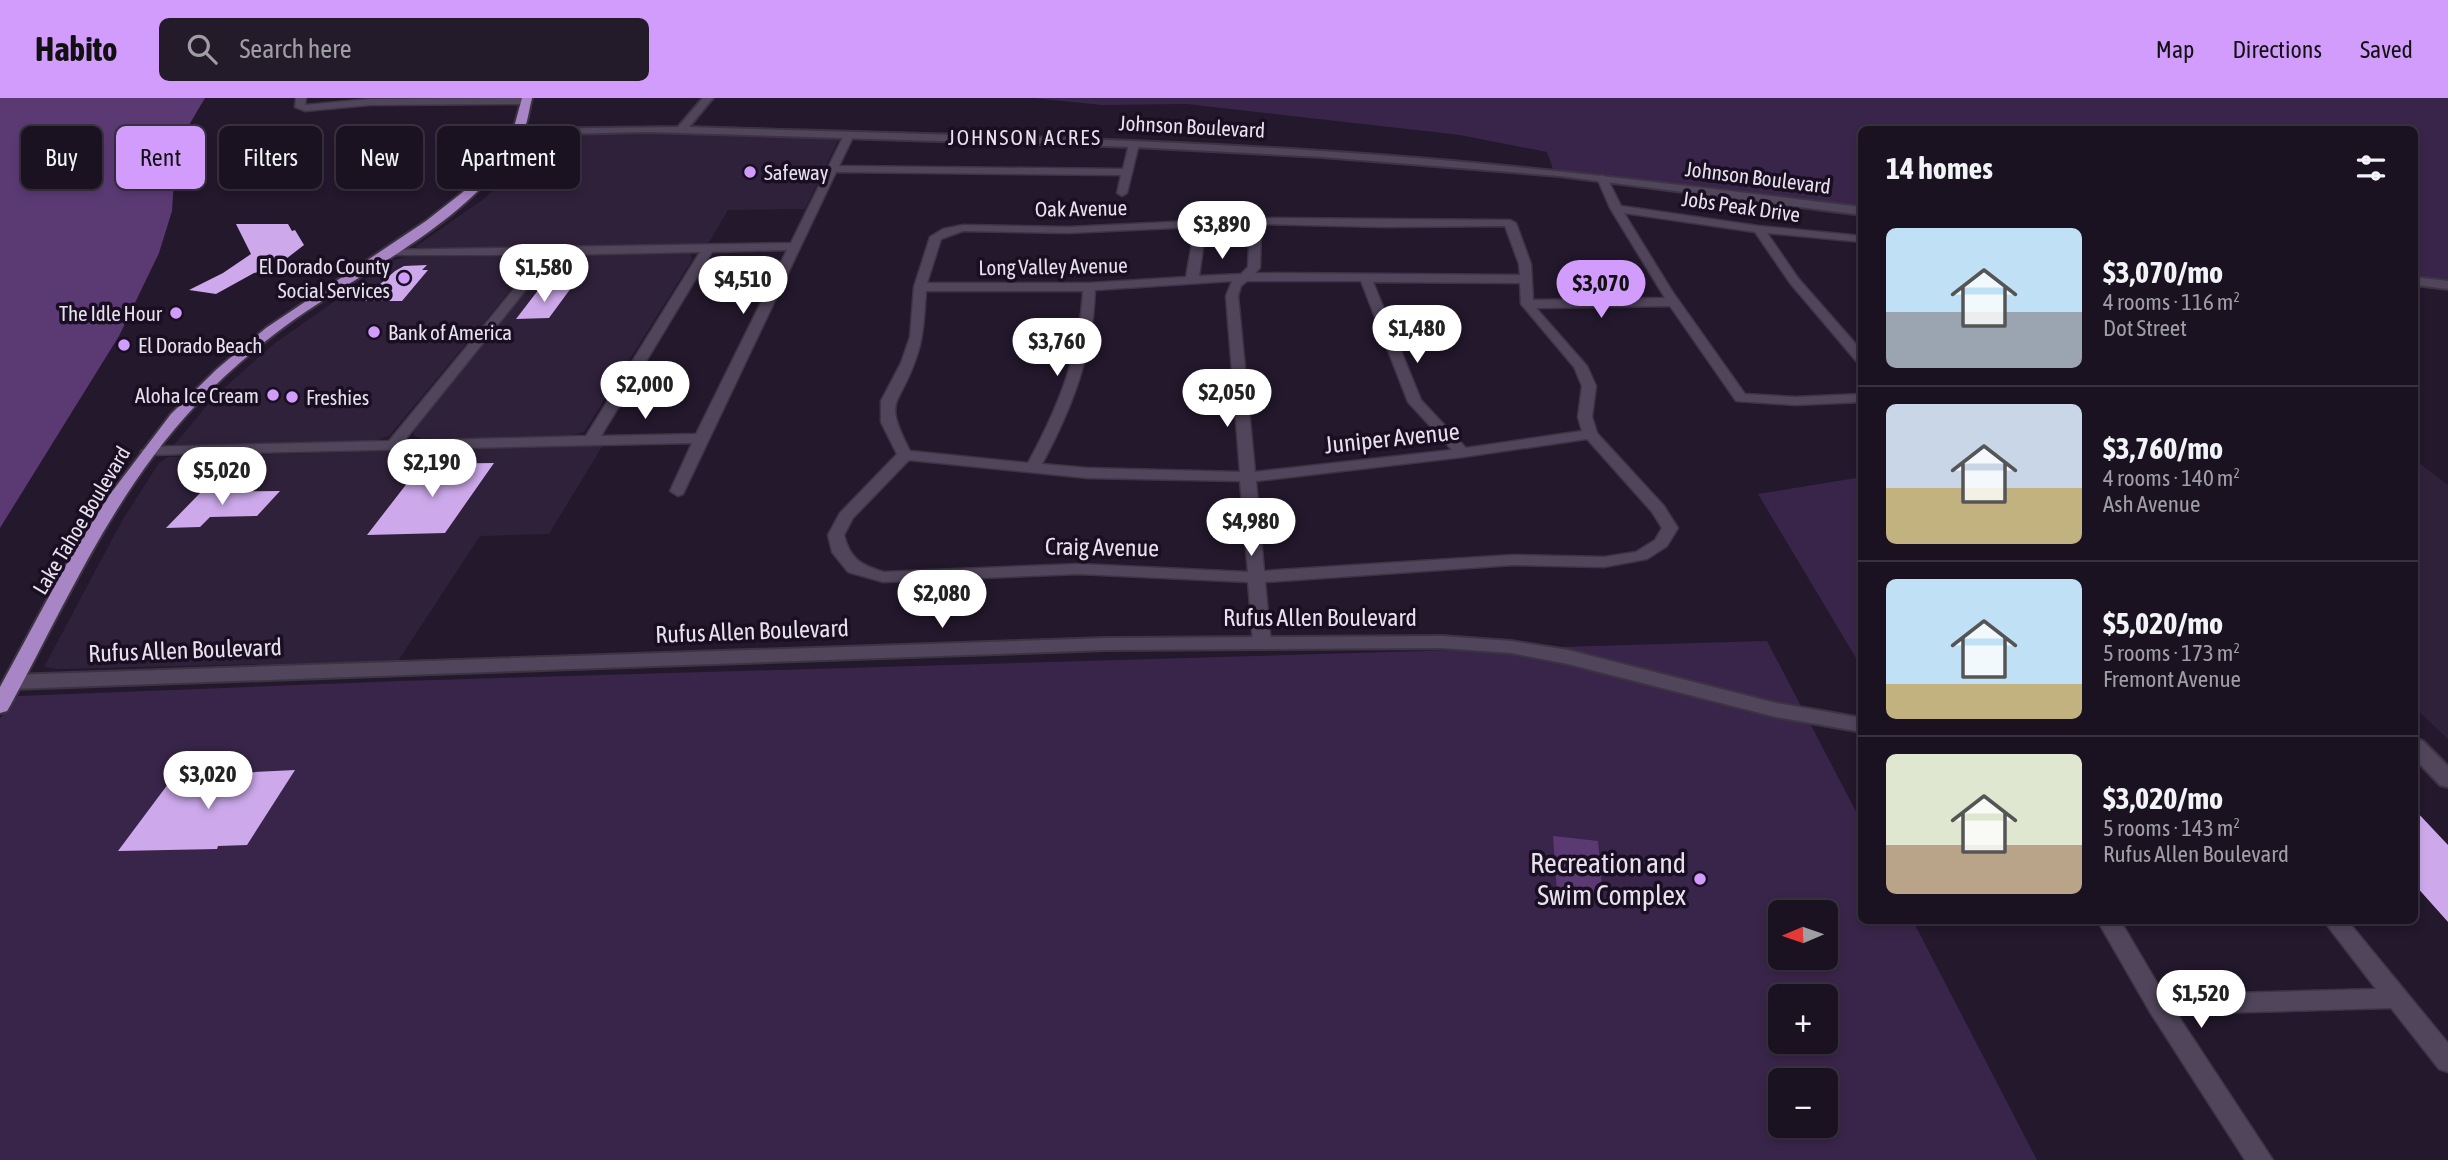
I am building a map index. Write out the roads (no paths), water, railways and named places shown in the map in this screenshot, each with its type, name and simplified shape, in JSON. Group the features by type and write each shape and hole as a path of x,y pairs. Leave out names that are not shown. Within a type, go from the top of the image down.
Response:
{"highway":[{"name":"Lake Tahoe Boulevard","path":"519,126 527,99"},
{"name":"Lake Tahoe Boulevard","path":"0,706 93,533 148,451 195,397 251,348 304,307 442,215 472,189"}],"street":[{"path":"301,98 300,107 305,108 370,103 527,99"},
{"path":"681,130 708,98"},
{"name":"Johnson Boulevard","path":"580,130 681,130 1135,144 1473,165 1602,178 1858,210"},
{"path":"678,491 701,438 849,135"},
{"path":"1122,194 1135,144"},
{"path":"833,169 1126,172"},
{"path":"1602,178 1615,208 1741,398 1795,401 1858,398"},
{"name":"Jobs Peak Drive","path":"1615,208 1759,229 1858,239"},
{"path":"1255,221 1254,268 1235,285 1232,296 1262,643"},
{"name":"Oak Avenue","path":"920,287 936,237 947,231 963,228 1068,230 1255,221 1510,223 1525,264 1524,279"},
{"path":"1192,279 1201,223"},
{"path":"1759,229 1776,258 1804,294 1858,355"},
{"path":"388,252 551,252 796,246"},
{"path":"590,440 708,249"},
{"path":"393,445 551,252"},
{"name":"Long Valley Avenue","path":"920,287 1089,287 1245,276 1524,279"},
{"path":"1366,279 1404,380 1415,401 1463,453"},
{"path":"1524,279 1528,304 1545,328 1580,366 1589,386 1585,417 1590,434"},
{"path":"2418,281 2448,285"},
{"path":"905,455 888,422 888,401 908,363 916,337 920,287"},
{"path":"1032,469 1058,423 1078,374 1086,340 1089,287"},
{"path":"1528,304 1675,302"},
{"name":"Juniper Avenue","path":"905,455 1087,473 1249,477 1463,453 1590,434"},
{"name":"Craig Avenue","path":"905,455 846,516 836,535 840,552 854,568 883,577 1079,569 1256,577 1513,560 1604,562 1641,556 1661,543 1670,528 1658,509 1590,434"},
{"path":"148,451 701,438"},
{"name":"Rufus Allen Boulevard","path":"13,682 1107,644 1442,642 1511,647 1568,657 1807,717 1858,724"},
{"path":"2418,749 2448,779"},
{"path":"2110,924 2158,1005 2260,1160"},
{"path":"2337,924 2448,1061"},
{"path":"2158,1005 2397,998"}],"place":[{"name":"Safeway","path":"750,172"},
{"name":"El Dorado County Social Services","path":"404,278"},
{"name":"The Idle Hour","path":"176,313"},
{"name":"Bank of America","path":"374,332"},
{"name":"El Dorado Beach","path":"124,345"},
{"name":"Aloha Ice Cream","path":"273,395"},
{"name":"Freshies","path":"292,397"},
{"name":"Recreation and Swim Complex","path":"1700,879"}],"district":[{"name":"JOHNSON ACRES","path":"1025,137"}]}
